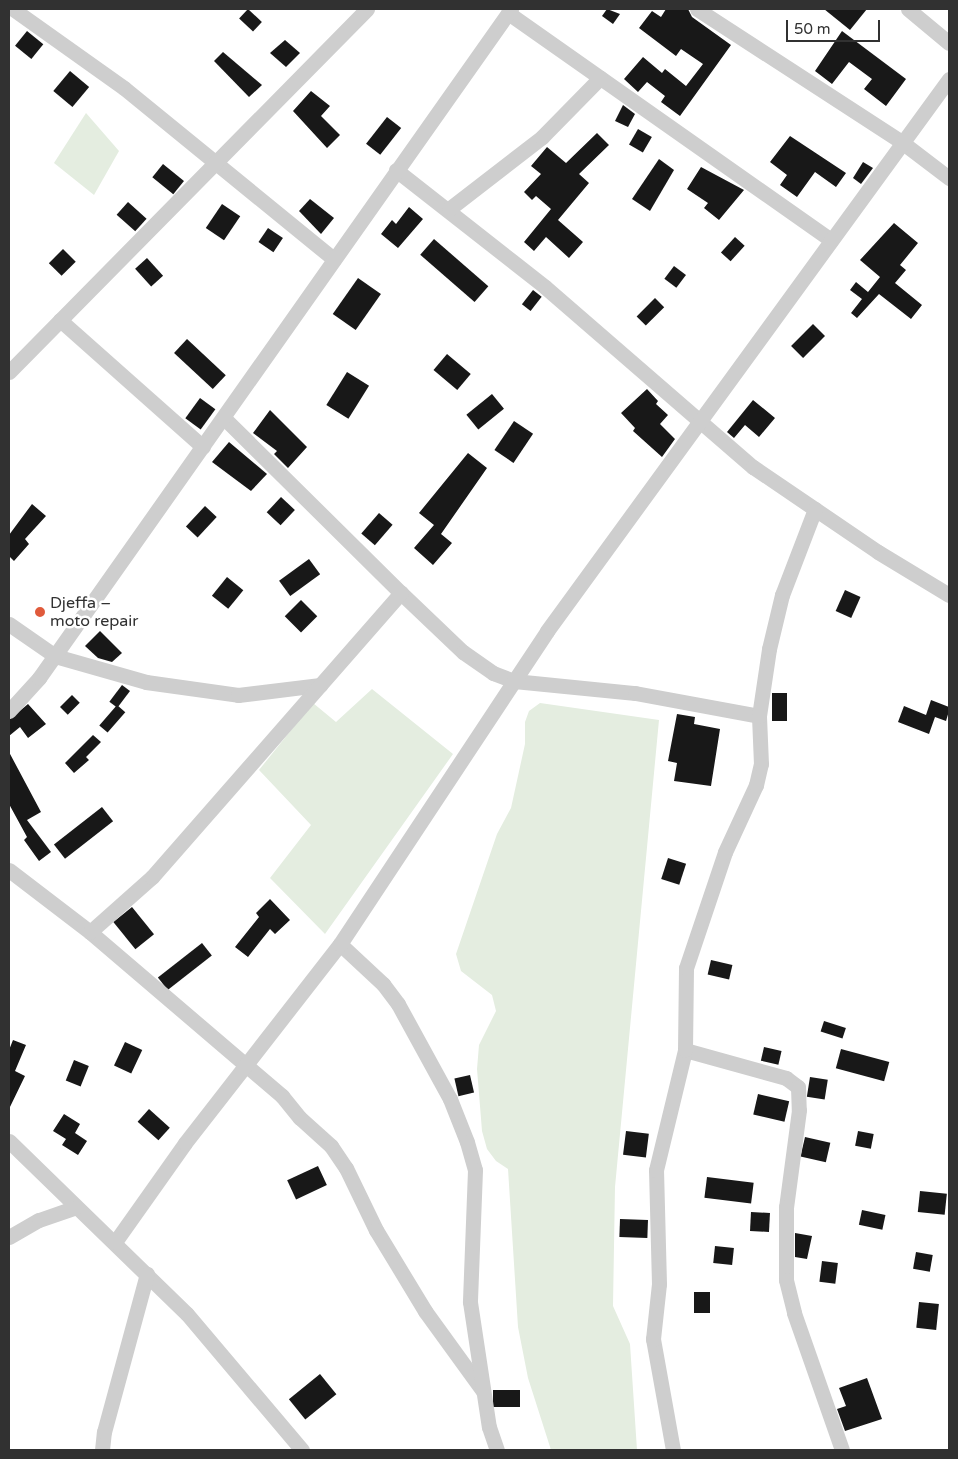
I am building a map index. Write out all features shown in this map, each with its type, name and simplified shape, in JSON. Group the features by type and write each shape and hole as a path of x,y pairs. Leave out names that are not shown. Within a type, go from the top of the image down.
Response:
{"street":[{"path":"12,9 124,88 334,260"},
{"path":"9,372 214,162 367,9"},
{"path":"697,9 903,143 949,178"},
{"path":"908,9 949,43"},
{"path":"9,711 55,656 224,418 396,170 510,11 600,78 831,240"},
{"path":"449,209 542,137 600,78"},
{"path":"115,1242 185,1143 340,944 514,680 949,79"},
{"path":"396,170 449,209 626,354 699,423 753,466 815,509 949,595"},
{"path":"60,320 203,447"},
{"path":"224,418 463,652 493,673 514,680 635,693 759,716"},
{"path":"673,1450 653,1339 659,1284 656,1170 686,1050 686,968 725,852 756,785 761,764 759,716 782,595 815,509"},
{"path":"90,932 152,877 401,593"},
{"path":"9,624 55,656 146,682 224,694 252,695 320,685"},
{"path":"9,870 90,932 282,1096 300,1118 331,1146 346,1168 376,1230 425,1311 483,1391"},
{"path":"340,944 382,984 398,1004 450,1099 467,1142 474,1170 470,1302 483,1391 497,1450"},
{"path":"686,1050 786,1078 798,1087 799,1110 786,1207 786,1280 794,1313 842,1450"},
{"path":"9,1141 74,1208 115,1242 187,1314 302,1450"},
{"path":"9,1237 39,1220 74,1208"},
{"path":"102,1450 104,1432 147,1274"}],"shaded area":[{"path":"86,113 119,151 94,195 54,163"},
{"path":"372,689 453,754 325,934 270,878 311,825 259,770 313,703 336,722"},
{"path":"540,703 659,720 615,1187 613,1306 630,1344 637,1450 551,1450 528,1378 518,1327 508,1169 496,1161 487,1149 482,1131 477,1069 479,1045 496,1011 492,995 461,971 456,954 497,834 511,808 525,744 525,722 529,711"}],"building":[{"path":"248,9 262,22 253,31 239,19"},
{"path":"607,9 620,14 613,24 602,16"},
{"path":"666,9 688,9 692,17 731,45 680,116 661,102 665,96 647,82 638,92 624,79 643,57 662,73 665,69 686,86 703,64 681,49 676,56 639,28 652,11 661,17"},
{"path":"824,9 867,9 850,30"},
{"path":"27,31 43,44 31,59 15,46"},
{"path":"842,31 906,79 886,106 864,89 872,79 849,62 832,84 815,71"},
{"path":"285,40 300,53 286,67 270,53"},
{"path":"223,52 262,85 249,97 214,61"},
{"path":"70,71 89,87 72,107 53,91"},
{"path":"311,91 330,106 321,116 340,135 327,148 293,111"},
{"path":"623,105 635,114 628,127 615,121"},
{"path":"387,117 401,128 380,155 366,144"},
{"path":"638,129 652,137 643,153 629,145"},
{"path":"597,133 609,145 579,174 589,183 558,220 583,242 569,258 546,237 534,251 524,242 551,209 536,196 532,200 524,192 541,174 531,166 547,147 566,163"},
{"path":"790,136 846,173 836,187 815,172 797,197 780,185 787,175 770,162"},
{"path":"659,159 674,170 650,211 632,199"},
{"path":"863,162 873,168 861,184 853,178"},
{"path":"163,164 184,181 173,194 152,177"},
{"path":"701,167 744,190 719,220 704,208 708,203 687,189"},
{"path":"310,199 334,218 321,234 299,211"},
{"path":"128,202 147,219 135,231 117,215"},
{"path":"222,204 240,216 224,240 206,228"},
{"path":"409,207 423,219 398,248 381,234 392,220 396,224"},
{"path":"894,223 918,243 900,265 906,270 895,283 922,305 911,319 879,294 857,318 851,313 862,299 850,290 856,282 868,292 880,277 860,260"},
{"path":"268,228 283,238 273,252 258,242"},
{"path":"735,237 745,246 731,261 721,253"},
{"path":"434,239 488,286 475,302 420,255"},
{"path":"63,249 76,262 62,276 49,263"},
{"path":"147,258 163,276 151,287 135,269"},
{"path":"674,266 686,275 676,288 664,279"},
{"path":"358,278 381,294 356,330 333,314"},
{"path":"533,290 542,297 531,311 522,304"},
{"path":"655,298 664,307 646,326 637,316"},
{"path":"813,324 825,336 803,358 791,346"},
{"path":"187,339 226,375 213,389 174,353"},
{"path":"447,354 471,374 457,390 434,370"},
{"path":"347,372 369,386 348,419 326,405"},
{"path":"647,389 658,401 656,404 668,415 660,424 675,439 662,457 633,431 635,428 621,413"},
{"path":"492,394 504,409 478,430 466,415"},
{"path":"200,398 215,409 201,429 185,418"},
{"path":"753,400 775,418 759,437 745,425 734,438 727,432"},
{"path":"270,410 307,447 288,468 274,454 277,451 253,433"},
{"path":"514,421 533,434 513,463 494,450"},
{"path":"229,442 267,474 251,491 212,462"},
{"path":"468,453 487,468 441,534 452,543 433,565 414,548 434,525 419,513"},
{"path":"281,497 295,510 281,525 267,512"},
{"path":"32,504 46,516 25,539 29,544 14,561 9,556 9,535"},
{"path":"205,506 217,517 198,537 186,526"},
{"path":"379,513 393,525 375,545 361,533"},
{"path":"309,559 320,574 290,596 279,581"},
{"path":"227,577 243,590 228,609 212,596"},
{"path":"845,590 861,597 851,618 836,611"},
{"path":"301,600 317,616 301,633 285,616"},
{"path":"100,631 122,653 112,662 98,658 85,646"},
{"path":"122,685 130,691 117,708 109,702"},
{"path":"772,693 787,693 787,721 772,721"},
{"path":"72,695 80,703 68,715 60,707"},
{"path":"931,700 949,707 949,711 946,721 935,717 929,734 898,722 904,706 926,715"},
{"path":"28,704 46,724 28,738 20,727 9,736 9,720"},
{"path":"117,705 125,712 108,733 99,725"},
{"path":"677,714 695,717 694,724 720,729 711,786 674,781 677,763 668,761"},
{"path":"93,735 101,742 86,757 89,760 74,773 65,763"},
{"path":"9,752 41,812 27,820 51,852 39,861 24,840 27,837 9,804"},
{"path":"102,807 113,821 65,859 54,845"},
{"path":"668,858 686,864 679,885 661,879"},
{"path":"270,899 290,920 275,934 270,929 248,957 235,947 259,917 256,913"},
{"path":"132,907 154,934 135,949 113,922"},
{"path":"202,943 212,956 168,990 158,977"},
{"path":"711,960 732,965 729,980 708,975"},
{"path":"824,1021 846,1028 842,1039 821,1031"},
{"path":"13,1040 26,1045 15,1071 25,1076 9,1109 9,1050"},
{"path":"125,1042 142,1050 131,1074 114,1066"},
{"path":"764,1047 782,1051 778,1065 761,1061"},
{"path":"841,1049 889,1062 884,1081 836,1068"},
{"path":"74,1060 89,1066 81,1086 66,1080"},
{"path":"470,1075 474,1093 458,1096 454,1079"},
{"path":"810,1077 828,1080 825,1100 807,1097"},
{"path":"758,1094 789,1101 784,1122 753,1114"},
{"path":"149,1109 170,1128 158,1140 138,1122"},
{"path":"64,1114 80,1124 75,1133 87,1141 78,1155 62,1145 66,1139 53,1131"},
{"path":"626,1131 649,1134 646,1158 623,1155"},
{"path":"858,1131 874,1134 871,1149 855,1146"},
{"path":"805,1137 830,1143 826,1162 801,1156"},
{"path":"318,1166 327,1185 296,1199 287,1180"},
{"path":"707,1177 754,1183 751,1204 704,1198"},
{"path":"920,1191 947,1194 945,1215 918,1212"},
{"path":"862,1210 885,1215 882,1230 859,1225"},
{"path":"751,1212 770,1213 769,1232 750,1231"},
{"path":"620,1219 648,1220 647,1238 619,1237"},
{"path":"795,1233 812,1236 807,1259 795,1257"},
{"path":"715,1246 734,1248 732,1265 713,1263"},
{"path":"916,1252 933,1255 930,1272 913,1269"},
{"path":"822,1261 838,1263 835,1284 819,1282"},
{"path":"694,1292 710,1292 710,1313 694,1313"},
{"path":"919,1302 939,1304 936,1330 916,1328"},
{"path":"320,1374 336,1394 305,1419 289,1399"},
{"path":"867,1378 882,1419 845,1431 837,1409 846,1406 839,1388"},
{"path":"493,1390 520,1390 520,1407 493,1407"}],"place":[{"name":"Djeffa – moto repair","path":"40,612"}]}
